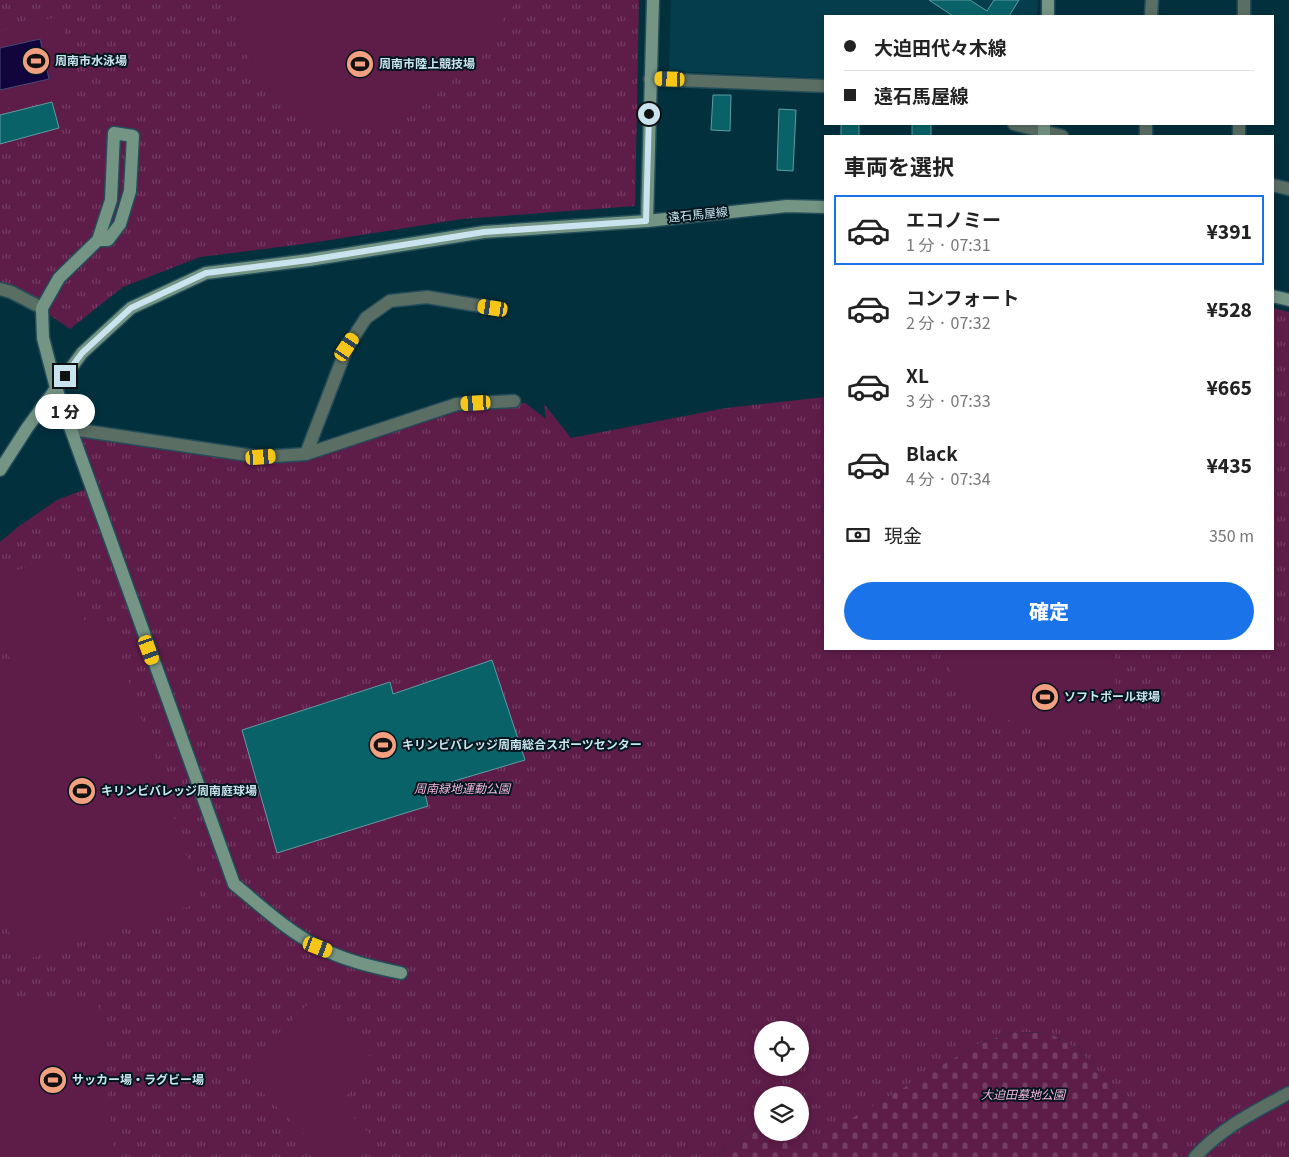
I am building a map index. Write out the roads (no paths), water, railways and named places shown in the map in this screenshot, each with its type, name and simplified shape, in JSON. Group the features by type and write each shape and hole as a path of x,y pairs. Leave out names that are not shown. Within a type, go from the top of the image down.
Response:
{"street":[{"path":"646,221 653,0"},
{"path":"1048,0 1048,15"},
{"path":"1151,15 1152,0"},
{"path":"1244,0 1244,15"},
{"path":"650,79 824,86"},
{"path":"1018,125 1058,135"},
{"path":"98,240 108,240 120,224 130,191 133,136 114,133 111,200 98,240 59,278 42,308 43,338 56,388 234,884 287,928 318,947 368,966 401,973"},
{"path":"1274,185 1289,189"},
{"name":"遠石馬屋線","path":"0,470 27,428 82,353 131,308 206,273 309,260 484,232 646,221 787,206 824,207"},
{"path":"0,289 11,292 42,308"},
{"path":"1274,296 1289,300"},
{"path":"306,454 347,347 366,318 390,301 427,297 493,308"},
{"path":"72,429 261,457 306,454 456,404 514,401"},
{"path":"1194,1157 1204,1146 1234,1124 1289,1092"}],"place":[{"name":"周南市水泳場","path":"36,61"},
{"name":"周南市陸上競技場","path":"360,64"},
{"name":"ソフトボール球場","path":"1045,697"},
{"name":"キリンビバレッジ周南総合スポーツセンター","path":"383,745"},
{"name":"キリンビバレッジ周南庭球場","path":"82,791"},
{"name":"サッカー場・ラグビー場","path":"53,1080"}],"park label":[{"name":"周南緑地運動公園","path":"462,789"},
{"name":"大迫田墓地公園","path":"1023,1095"}]}
